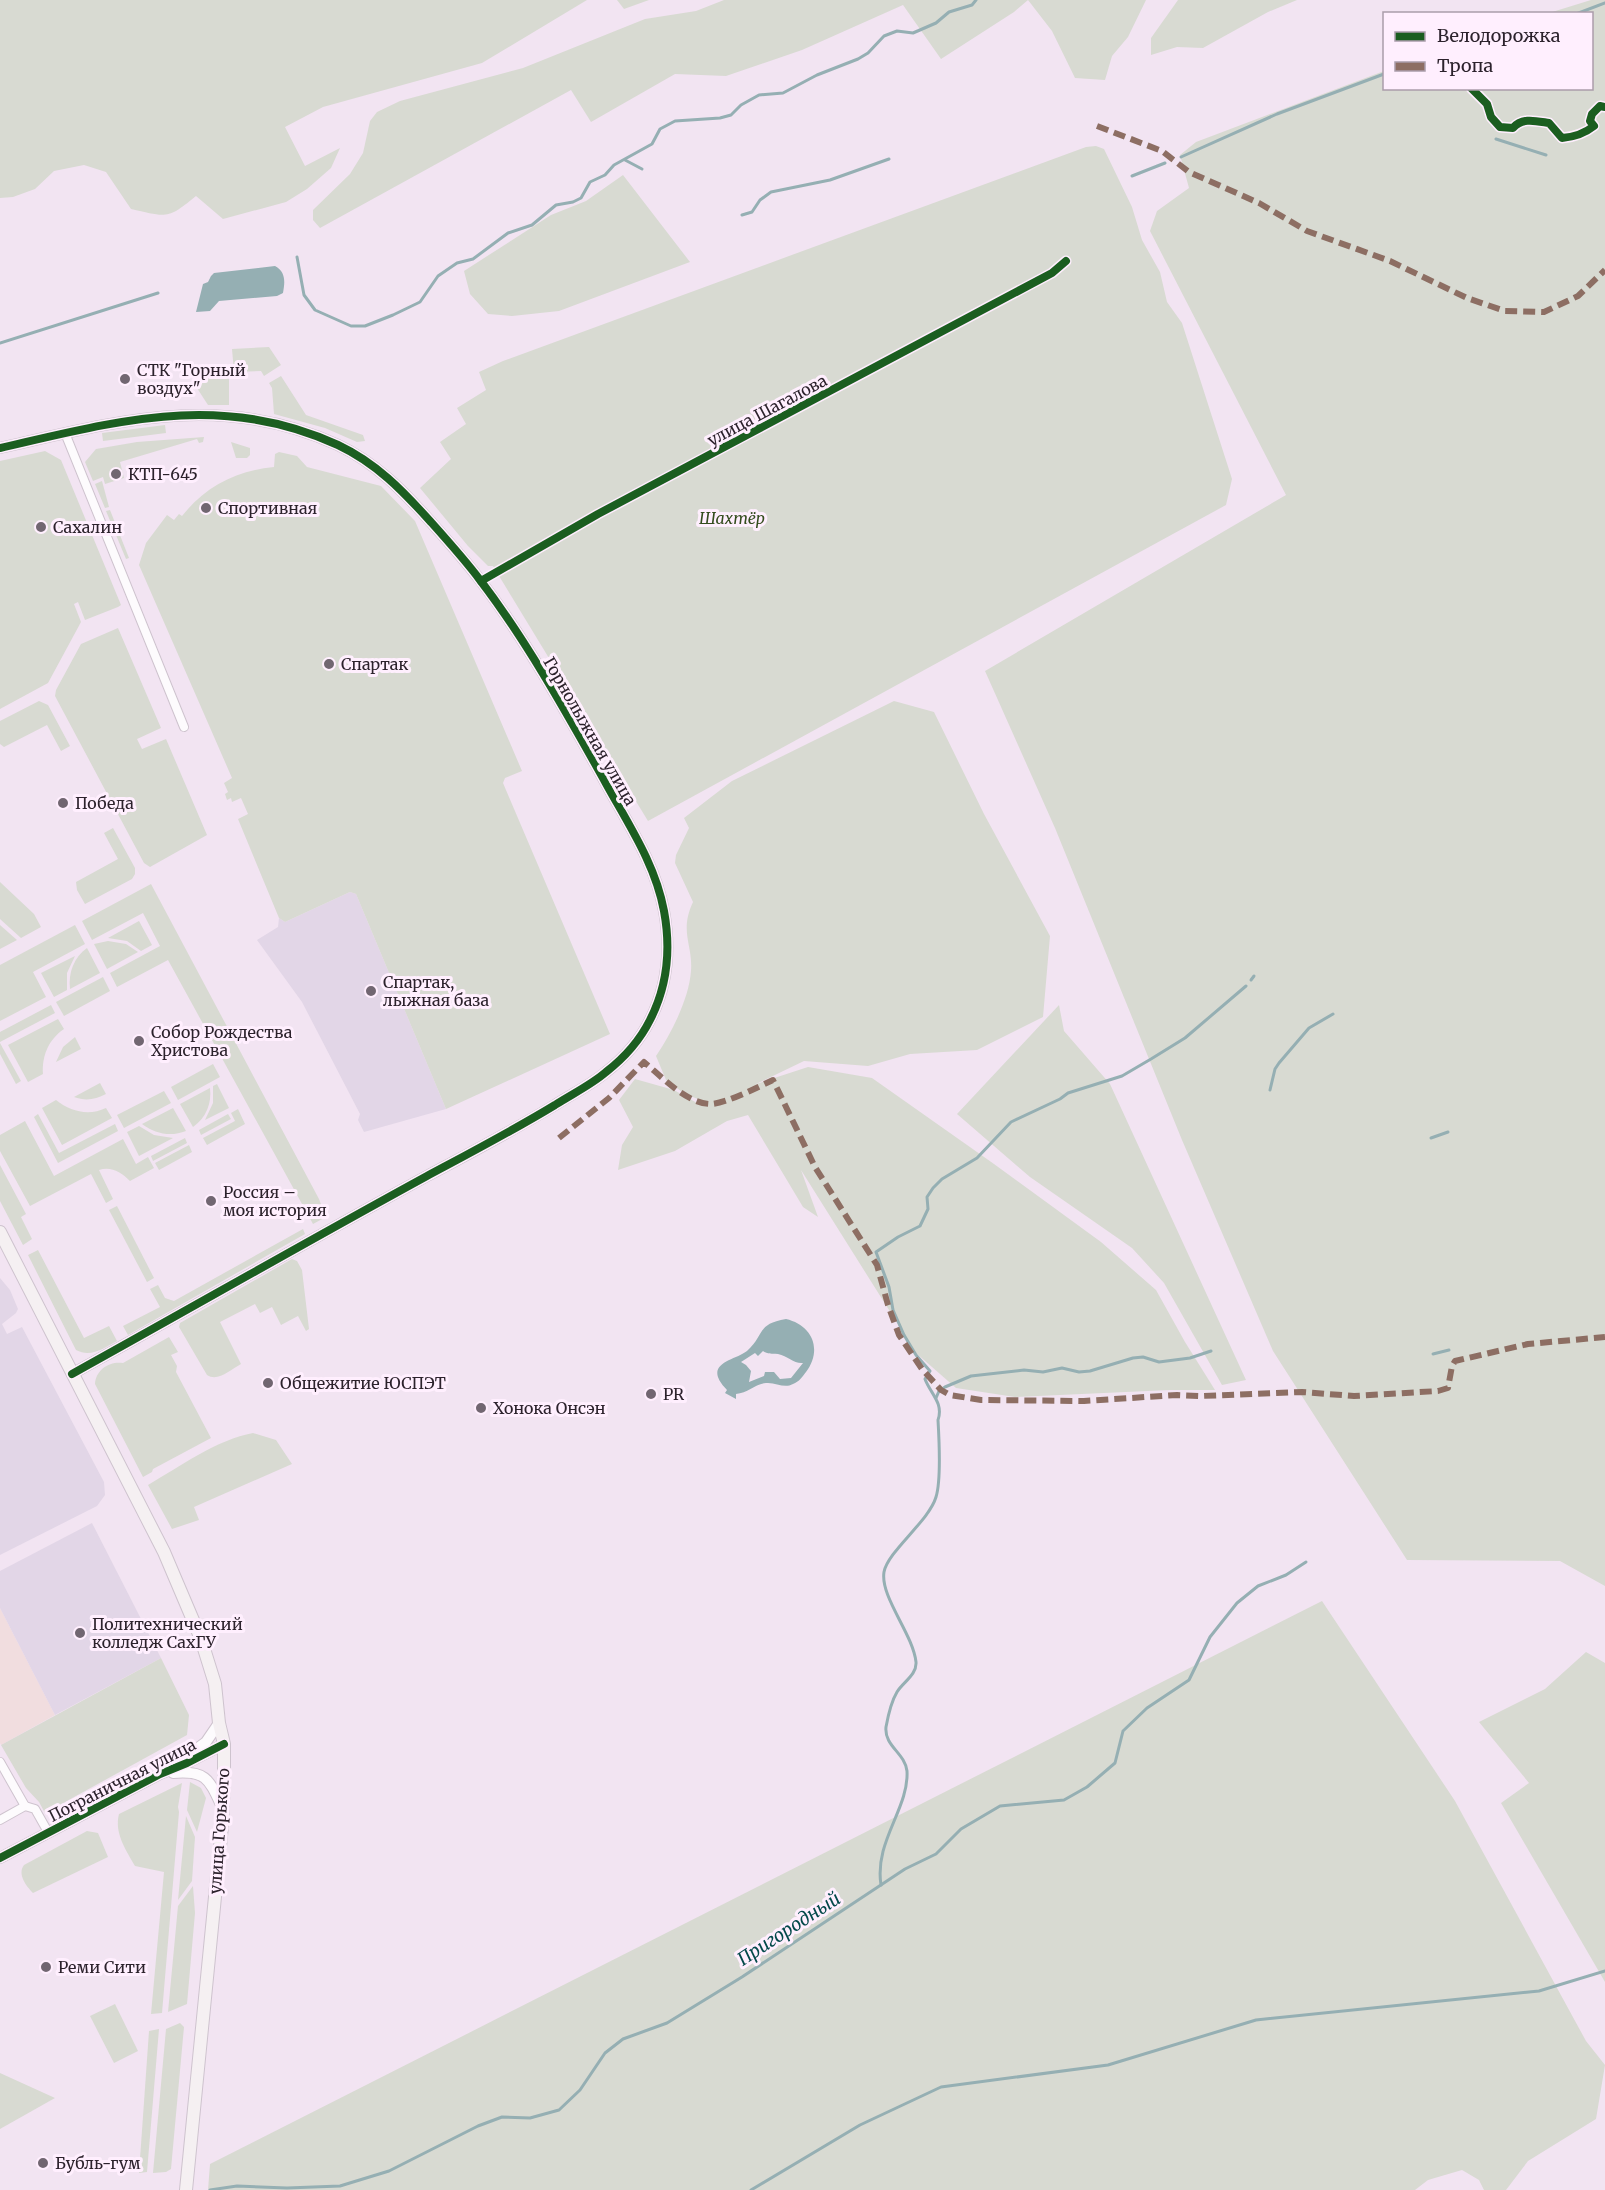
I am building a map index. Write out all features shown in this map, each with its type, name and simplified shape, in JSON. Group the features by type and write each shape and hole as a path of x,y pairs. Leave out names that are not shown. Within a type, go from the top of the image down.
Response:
{"main road":[{"name":"улица Горького","path":"0,1232 164,1552 201,1639 215,1684 219,1723 224,1744 222,1807 186,2190"}],"street":[{"name":"улица Шагалова","path":"481,580 598,514 1052,273 1066,261"},
{"name":"Горнолыжная улица","path":"0,448 109,422 141,418 216,415 273,423 302,431 337,444 367,460 393,480 481,580 502,610 638,840 657,882 668,935 668,962 662,992 650,1020 627,1053 604,1074 529,1121 72,1374"},
{"path":"65,433 184,727"},
{"name":"Пограничная улица","path":"160,1774 202,1746 213,1735 219,1723"},
{"name":"Пограничная улица","path":"0,1858 160,1774 224,1744"},
{"path":"0,1762 25,1806 35,1809 48,1832"},
{"path":"160,1774 196,1773 212,1785 222,1807"},
{"path":"0,1820 25,1806"}],"shaded area":[{"path":"275,266 283,274 283,293 277,296 219,301 210,311 196,312 203,284 208,282 214,273"},
{"path":"350,892 356,894 446,1109 364,1132 358,1120 360,1114 302,1002 257,940 278,927 279,918 285,922"},
{"path":"0,1278 10,1290 18,1309 2,1324 7,1334 22,1327 104,1482 105,1495 97,1506 0,1555"},
{"path":"786,1319 795,1322 808,1332 812,1339 814,1355 806,1372 790,1385 762,1384 736,1394 736,1399 725,1393 727,1390 717,1374 718,1368 747,1351 765,1327","holes":["763,1351 782,1355 803,1363 791,1378 780,1379 774,1372 765,1372 764,1376 749,1382 751,1371 741,1362 755,1353 758,1356"]},
{"name":"Политехнический колледж СахГУ","path":"92,1523 161,1658 55,1715 0,1608 0,1571"},
{"path":"0,1608 55,1715 1,1745 0,1743"}],"green space":[{"path":"0,0 587,0 482,63 323,107 285,127 305,166 340,148 331,168 307,189 286,202 223,219 196,196 172,213 160,215 131,209 106,172 84,165 54,171 35,189 13,197 0,198"},
{"path":"617,0 649,0 624,9"},
{"path":"724,0 1028,0 1014,12 941,59 903,5 802,50 726,76 675,74 591,122 571,90 320,228 313,220 313,210 350,174 363,153 370,121 377,112 400,101 523,68 645,19 696,11"},
{"path":"1028,0 1146,0 1128,37 1112,56 1105,80 1075,78 1052,31"},
{"path":"1178,0 1297,0 1268,12 1203,48 1177,47 1151,55 1151,38"},
{"path":"1591,0 1605,0 1605,1586 1560,1561 1407,1560 1273,1351 1182,1140 1055,828 985,671 1286,495 1150,231 1157,211 1189,188 1180,155 1196,142 1383,71 1383,90 1593,90 1593,12 1552,12"},
{"name":"Шахтёр","path":"1096,146 1104,149 1132,207 1142,240 1160,272 1167,302 1182,323 1232,479 1226,505 648,821 493,566 488,566 468,546 420,488 451,459 440,442 466,424 457,408 486,390 479,372 503,361 1086,147"},
{"path":"623,175 690,262 559,311 512,316 488,314 470,294 464,271 551,215 586,201"},
{"path":"269,347 281,365 264,376 261,371 234,372 232,349"},
{"path":"281,376 306,415 363,435 365,441 357,442 325,428 274,414 272,388 269,383"},
{"path":"195,378 229,378 229,405 208,405 195,385"},
{"path":"165,425 166,433 103,441 102,433"},
{"path":"204,437 203,442 199,443 197,439 120,462 124,478 105,484 103,477 93,481 85,462 96,449 137,442"},
{"path":"231,442 250,448 250,455 247,458 236,458"},
{"name":"Сахалин","path":"45,451 61,460 121,605 85,620 78,602 74,604 81,622 48,683 0,709 0,461"},
{"name":"Спартак","path":"279,452 297,456 307,467 381,486 415,521 522,771 505,778 503,783 610,1034 446,1109 356,894 350,892 285,922 279,918 238,819 248,814 241,798 232,802 231,798 227,800 225,794 228,792 224,783 232,778 139,565 146,543 167,515 174,520 179,514 182,516 201,496 235,476 274,467 275,454"},
{"path":"102,481 109,507 105,508 95,484"},
{"path":"110,510 129,558 126,559 106,511"},
{"path":"118,628 161,728 137,739 142,749 166,739 207,835 150,867 144,863 55,696 81,644"},
{"path":"39,701 48,705 70,746 61,751 47,725 4,747 0,744 0,721"},
{"path":"894,701 934,712 984,814 1050,936 1043,1017 977,1050 910,1054 868,1066 804,1061 756,1084 808,1067 872,1078 1101,1242 1156,1290 1215,1390 1015,1397 956,1388 916,1353 801,1170 818,1217 803,1207 748,1115 727,1121 675,1151 618,1170 622,1145 633,1127 619,1100 635,1079 674,1090 697,1103 703,1101 685,1094 666,1080 656,1056 678,1016 690,982 691,962 687,922 693,902 675,863 676,855 689,828 684,818 732,781"},
{"path":"113,828 135,868 135,874 132,879 85,904 77,890 76,882 118,859 104,833"},
{"path":"0,882 34,914 41,927 21,938 0,919"},
{"path":"151,884 319,1199 326,1217 313,1224 168,960 117,987 110,973 160,946 143,913 92,940 82,921"},
{"path":"139,921 152,945 141,951 127,941 108,938"},
{"path":"0,925 17,940 0,949"},
{"path":"75,925 85,944 33,972 46,997 0,1021 0,965"},
{"path":"108,941 126,944 138,952 107,969 94,944"},
{"path":"87,948 100,973 70,989 73,966"},
{"path":"75,956 67,973 67,990 54,997 41,973"},
{"path":"103,977 110,991 64,1016 56,1002"},
{"path":"51,1005 55,1013 0,1042 0,1032"},
{"path":"1059,1005 1064,1031 1110,1084 1246,1380 1222,1385 1164,1283 1132,1248 1030,1177 957,1114"},
{"path":"58,1019 64,1029 58,1033 47,1049 43,1074 28,1082 8,1045"},
{"path":"75,1037 81,1049 56,1062 63,1047"},
{"path":"0,1043 21,1081 16,1084 0,1054"},
{"path":"213,1064 220,1077 178,1100 171,1087"},
{"path":"100,1083 106,1094 90,1099 74,1097"},
{"path":"217,1084 229,1108 205,1120 213,1103 213,1086"},
{"path":"210,1088 207,1110 193,1127 180,1104"},
{"path":"164,1091 171,1103 124,1128 117,1115"},
{"path":"56,1100 80,1112 93,1112 106,1108 112,1118 62,1145 42,1108"},
{"path":"173,1108 186,1131 163,1134 142,1124"},
{"path":"238,1109 245,1124 207,1145 203,1138 235,1121 231,1113"},
{"path":"38,1114 59,1153 115,1124 118,1131 58,1163 34,1117"},
{"path":"228,1114 231,1119 201,1135 199,1130"},
{"path":"25,1121 54,1176 123,1139 136,1164 148,1157 154,1168 130,1181 116,1171 99,1170 113,1199 106,1203 91,1174 30,1206 0,1151 0,1135"},
{"path":"139,1126 154,1135 173,1138 139,1156 127,1132"},
{"path":"185,1138 187,1143 153,1161 151,1156"},
{"path":"189,1145 192,1152 159,1170 155,1163"},
{"path":"0,1165 26,1214 21,1217 32,1239 23,1245 0,1201"},
{"path":"117,1206 154,1278 147,1282 109,1210"},
{"path":"303,1229 305,1234 128,1335 123,1326 160,1307 150,1289 158,1285 165,1298 174,1301"},
{"path":"38,1250 84,1338 109,1326 117,1341 92,1353 76,1350 28,1255"},
{"path":"292,1259 297,1261 302,1270 309,1329 306,1331 298,1316 281,1325 272,1307 260,1313 255,1304 220,1322 241,1364 220,1376 207,1375 179,1327 180,1323"},
{"path":"169,1337 178,1352 171,1355 177,1366 176,1372 211,1438 153,1469 143,1477 95,1384 98,1374 104,1367 113,1363 123,1363"},
{"path":"253,1433 276,1440 292,1464 194,1507 199,1520 172,1529 148,1485 213,1447"},
{"path":"1322,1601 1455,1801 1586,2041 1605,2065 1596,2119 1528,2161 1506,2190 1484,2190 1479,2180 1462,2170 1428,2180 1415,2190 208,2190 210,2164"},
{"path":"1586,1652 1605,1663 1605,1982 1501,1803 1529,1783 1479,1722 1545,1689"},
{"path":"161,1658 189,1715 187,1735 45,1813 39,1802 26,1788 1,1745"},
{"path":"190,1782 201,1788 206,1798 197,1832 187,1810"},
{"path":"182,1783 178,1807 162,2013 151,2014 164,1872 135,1866 122,1841 118,1821 119,1814"},
{"path":"186,1816 195,1837 192,1881 178,1900"},
{"path":"87,1831 98,1833 108,1857 33,1893 22,1876 24,1865"},
{"path":"193,1886 195,1913 187,2004 168,2012 178,1906"},
{"path":"115,2004 138,2051 114,2063 90,2016"},
{"path":"180,2023 184,2027 171,2169 166,2172 153,2173 166,2029"},
{"path":"159,2029 147,2172 139,2173 149,2031"},
{"path":"0,2073 55,2098 0,2129"}],"waterway":[{"path":"297,257 304,295 315,310 351,326 365,326 420,302 438,276 457,263 473,259 508,233 532,225 556,205 581,198 590,182 605,175 614,165 652,144 660,129 675,121 720,118 731,115 741,105 759,95 783,93 817,75 858,59 868,53 884,36 897,31 913,33 936,23 949,12 972,5 976,0"},
{"path":"1581,12 1605,3"},
{"path":"1181,157 1277,114 1383,74"},
{"path":"1496,139 1546,155"},
{"path":"742,215 752,212 760,200 771,192 830,180 889,159"},
{"path":"625,160 642,169"},
{"path":"1132,176 1165,163"},
{"path":"0,343 158,293"},
{"path":"1251,980 1254,976"},
{"path":"881,1885 882,1854 903,1799 907,1771 903,1759 888,1739 886,1727 895,1696 916,1667 914,1651 887,1593 884,1572 893,1555 925,1516 936,1497 939,1470 939,1408 925,1379 930,1371 916,1355 893,1310 889,1287 876,1252 920,1226 928,1209 927,1197 933,1188 942,1179 977,1158 1011,1122 1068,1093 1122,1076 1185,1038 1246,986"},
{"path":"1270,1090 1275,1069 1279,1063 1309,1028 1333,1014"},
{"path":"1431,1138 1448,1132"},
{"path":"1433,1354 1449,1350"},
{"path":"936,1398 939,1391 945,1387 971,1376 1024,1370 1043,1372 1062,1368 1079,1372 1090,1371 1133,1358 1143,1357 1159,1362 1190,1358 1211,1351"},
{"name":"Пригородный","path":"210,2190 237,2186 287,2188 340,2186 389,2171 478,2126 502,2117 530,2118 559,2110 580,2090 605,2053 623,2039 667,2023 742,1977 905,1869 936,1854 961,1829 1000,1806 1064,1800 1087,1787 1115,1763 1123,1731 1147,1708 1189,1680 1210,1637 1237,1603 1258,1586 1286,1575 1306,1562"},
{"path":"751,2190 860,2125 941,2087 1108,2065 1256,2020 1539,1991 1605,1971"}],"marked path":[{"path":"1097,126 1162,151 1189,172 1259,203 1307,231 1390,261 1467,298 1505,311 1544,312 1578,296 1605,270"},
{"path":"559,1138 609,1098 644,1062 675,1089 702,1103 725,1101 773,1080 815,1167 877,1265 899,1335 922,1369 941,1390 950,1395 981,1400 1084,1401 1177,1395 1302,1392 1354,1396 1438,1391 1448,1388 1455,1361 1528,1344 1605,1337"}],"cycle path":[{"path":"1473,90 1487,104 1491,117 1500,127 1513,128 1521,122 1530,121 1549,123 1562,138 1579,135 1590,129 1594,126 1590,121 1592,114 1600,106 1605,107"},
{"path":"481,581 598,514 1052,273 1066,261"},
{"path":"0,448 128,421 169,416 211,415 252,419 295,429 338,445 364,460 388,478 462,558 497,603 529,652 575,728 647,859 660,893 666,925 666,967 656,1007 631,1048 600,1077 508,1132 72,1374"},
{"path":"0,1858 160,1774 224,1744"}],"place":[{"name":"СТК \"Горный воздух\"","path":"125,379"},
{"name":"КТП-645","path":"116,474"},
{"name":"Спортивная","path":"206,508"},
{"name":"Сахалин","path":"41,527"},
{"name":"Спартак","path":"329,664"},
{"name":"Победа","path":"63,803"},
{"name":"Спартак, лыжная база","path":"371,991"},
{"name":"Собор Рождества Христова","path":"139,1041"},
{"name":"Россия – моя история","path":"211,1201"},
{"name":"Общежитие ЮСПЭТ","path":"268,1383"},
{"name":"PR","path":"651,1394"},
{"name":"Хонока Онсэн","path":"481,1408"},
{"name":"Политехнический колледж СахГУ","path":"80,1633"},
{"name":"Реми Сити","path":"46,1967"},
{"name":"Бубль-гум","path":"43,2163"}]}
